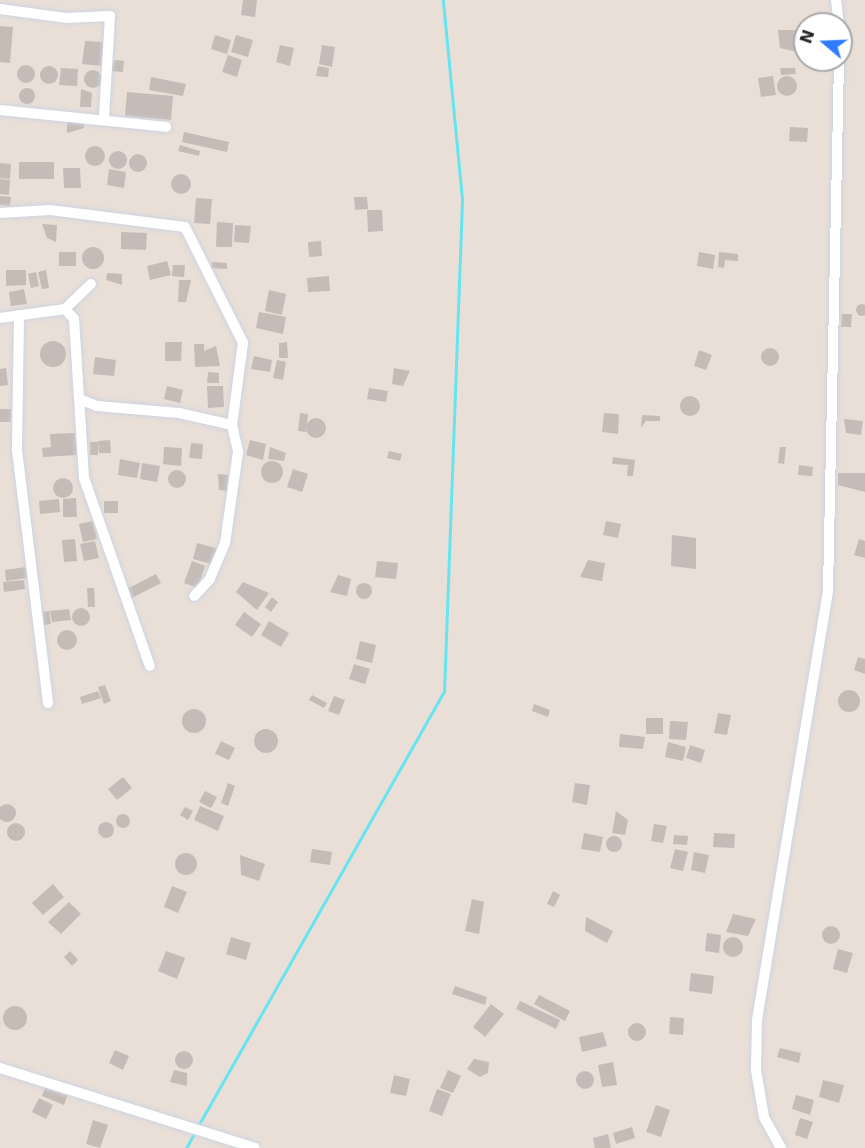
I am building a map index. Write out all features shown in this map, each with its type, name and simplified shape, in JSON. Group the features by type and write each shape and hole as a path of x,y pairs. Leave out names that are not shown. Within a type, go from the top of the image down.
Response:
{"street":[{"path":"0,9 67,18 110,16 104,118"},
{"path":"781,1148 764,1117 756,1070 757,1020 828,590 839,72"},
{"path":"0,110 104,118 166,127"},
{"path":"0,213 50,210 185,227 243,343 232,425 238,452 225,543 210,579 194,596"},
{"path":"0,318 19,318 65,309 91,284"},
{"path":"65,309 74,319 84,478 150,666"},
{"path":"19,318 17,450 48,703"},
{"path":"79,399 97,406 180,413 232,425"},
{"path":"0,1068 255,1148"}],"building":[{"path":"243,0 257,0 255,17 241,15"},
{"path":"0,26 13,27 10,63 0,62"},
{"path":"778,30 793,30 793,51 780,48"},
{"path":"215,35 231,40 227,54 211,49"},
{"path":"236,35 253,40 248,57 231,52"},
{"path":"85,41 103,42 101,66 82,64"},
{"path":"280,45 294,48 290,66 276,62"},
{"path":"322,45 335,47 332,67 319,64"},
{"path":"228,55 242,60 237,77 222,72"},
{"path":"115,60 124,61 123,72 110,71"},
{"path":"26,65 32,68 35,74 32,80 26,83 20,80 17,74 20,68"},
{"path":"45,66 53,66 58,71 56,82 45,84 40,79 40,71"},
{"path":"318,66 329,68 328,77 316,76"},
{"path":"61,68 78,69 77,86 59,85"},
{"path":"780,68 793,68 796,74 781,75"},
{"path":"89,70 97,70 102,75 100,86 89,88 84,83 84,75"},
{"path":"773,76 776,95 761,97 758,78"},
{"path":"787,76 794,79 797,86 794,93 787,96 780,93 777,86 780,79"},
{"path":"151,77 186,84 183,96 149,90"},
{"path":"24,88 30,88 35,96 33,102 24,104 19,99 19,93"},
{"path":"81,89 92,93 91,107 80,107"},
{"path":"127,92 173,96 171,120 125,116"},
{"path":"67,118 84,119 84,128 67,133"},
{"path":"790,127 808,128 807,142 789,141"},
{"path":"184,132 229,142 227,152 182,142"},
{"path":"180,145 200,151 199,156 178,151"},
{"path":"95,146 102,149 105,156 102,163 95,166 88,163 85,156 88,149"},
{"path":"114,151 122,151 127,156 125,167 114,169 109,164 109,156"},
{"path":"134,154 142,154 147,159 145,170 134,172 129,167 129,159"},
{"path":"19,162 54,162 54,179 19,179"},
{"path":"0,163 11,164 10,179 0,178"},
{"path":"63,168 80,168 81,188 64,188"},
{"path":"109,169 126,172 124,188 107,185"},
{"path":"181,174 188,177 191,184 188,191 181,194 174,191 171,184 174,177"},
{"path":"0,179 10,180 9,195 0,194"},
{"path":"0,196 11,197 10,206 0,205"},
{"path":"354,197 367,197 368,209 355,210"},
{"path":"196,198 212,199 210,224 194,223"},
{"path":"367,210 382,210 383,231 368,232"},
{"path":"217,222 233,223 232,247 216,247"},
{"path":"42,224 57,225 56,242 47,238"},
{"path":"235,225 251,226 249,243 234,242"},
{"path":"121,232 147,233 146,250 121,249"},
{"path":"321,241 322,256 309,257 308,242"},
{"path":"93,247 103,254 104,258 97,268 93,269 83,262 82,258 89,248"},
{"path":"59,252 76,252 76,266 59,266"},
{"path":"699,252 715,255 713,269 697,266"},
{"path":"719,252 738,254 738,261 725,260 724,268 718,267"},
{"path":"167,261 171,275 150,280 147,266"},
{"path":"212,262 227,263 227,269 211,268"},
{"path":"173,265 185,265 184,277 172,276"},
{"path":"6,270 26,270 26,285 6,286"},
{"path":"46,270 49,288 42,289 38,272"},
{"path":"36,272 39,286 31,288 28,274"},
{"path":"107,273 122,274 122,285 106,280"},
{"path":"329,276 330,291 308,292 307,278"},
{"path":"179,280 191,280 186,302 178,302"},
{"path":"24,289 27,304 11,306 9,292"},
{"path":"269,290 286,294 282,315 265,311"},
{"path":"862,304 868,310 862,316 856,310"},
{"path":"259,312 286,317 283,334 256,328"},
{"path":"842,314 852,314 851,327 841,327"},
{"path":"53,341 62,345 66,354 62,363 53,367 44,363 40,354 44,345"},
{"path":"165,342 182,342 181,361 165,361"},
{"path":"287,342 288,358 279,358 279,343"},
{"path":"194,344 204,344 204,351 216,346 220,366 195,367"},
{"path":"766,348 774,348 779,353 777,364 766,366 761,361 761,353"},
{"path":"699,350 712,355 706,370 694,366"},
{"path":"254,356 272,360 270,372 251,369"},
{"path":"95,357 116,360 114,376 93,374"},
{"path":"277,360 286,362 283,380 273,378"},
{"path":"6,368 8,385 0,386 0,369"},
{"path":"394,368 410,371 403,386 392,384"},
{"path":"208,372 219,373 219,383 207,383"},
{"path":"167,386 183,390 180,403 164,399"},
{"path":"207,386 223,386 224,407 208,408"},
{"path":"369,388 388,391 386,402 367,399"},
{"path":"690,396 697,399 700,406 697,413 690,416 683,413 680,406 683,399"},
{"path":"0,409 11,409 11,422 0,422"},
{"path":"300,413 308,414 306,432 298,431"},
{"path":"604,413 619,414 618,434 602,432"},
{"path":"642,415 660,416 660,421 646,421 641,428"},
{"path":"316,418 323,421 326,428 323,435 316,438 309,435 306,428 309,421"},
{"path":"844,419 863,421 861,435 846,433"},
{"path":"75,433 77,455 43,457 42,448 51,447 50,434"},
{"path":"110,440 111,453 99,453 98,441"},
{"path":"250,440 266,444 263,460 246,455"},
{"path":"90,442 98,442 98,455 90,455"},
{"path":"191,443 203,444 202,459 189,458"},
{"path":"164,447 182,448 181,466 163,464"},
{"path":"270,447 286,453 284,461 268,459"},
{"path":"780,447 786,447 784,464 778,463"},
{"path":"389,451 402,454 400,461 387,458"},
{"path":"613,457 635,460 633,476 627,476 628,465 612,464"},
{"path":"120,459 140,463 137,478 118,475"},
{"path":"268,461 276,461 283,468 283,476 276,483 268,483 261,476 261,468"},
{"path":"142,463 160,466 157,482 140,479"},
{"path":"799,465 813,467 812,476 798,475"},
{"path":"293,469 308,474 302,492 287,487"},
{"path":"177,470 183,473 186,479 183,485 177,488 171,485 168,479 171,473"},
{"path":"838,473 865,473 865,492 838,485"},
{"path":"218,474 228,475 227,491 219,490"},
{"path":"63,478 70,481 73,488 70,495 63,498 56,495 53,488 56,481"},
{"path":"76,498 77,517 63,517 63,499"},
{"path":"59,499 60,512 40,514 39,501"},
{"path":"104,501 118,501 118,513 104,513"},
{"path":"93,521 97,539 83,542 79,524"},
{"path":"606,521 621,524 618,538 603,535"},
{"path":"672,535 696,538 696,569 671,566"},
{"path":"75,539 77,561 64,562 62,540"},
{"path":"859,539 865,541 865,558 854,555"},
{"path":"95,541 99,558 84,561 80,544"},
{"path":"197,543 219,549 215,565 193,559"},
{"path":"588,560 605,563 602,581 580,577"},
{"path":"192,561 205,566 198,588 184,583"},
{"path":"377,561 398,563 396,579 375,577"},
{"path":"26,567 27,578 6,581 5,570"},
{"path":"156,574 161,583 130,599 125,590"},
{"path":"338,575 351,579 347,596 330,592"},
{"path":"24,580 25,589 4,592 3,582"},
{"path":"243,582 269,593 257,610 236,592"},
{"path":"361,583 367,583 372,591 370,597 361,599 356,594 356,588"},
{"path":"87,588 94,588 95,607 88,607"},
{"path":"272,597 278,602 271,612 265,607"},
{"path":"81,608 87,611 90,617 87,623 81,626 75,623 72,617 75,611"},
{"path":"69,609 71,620 52,622 50,611"},
{"path":"49,611 51,624 44,625 42,612"},
{"path":"244,612 261,624 252,637 235,625"},
{"path":"269,621 289,633 281,647 261,635"},
{"path":"67,630 74,633 77,640 74,647 67,650 60,647 57,640 60,633"},
{"path":"360,641 376,645 372,663 356,659"},
{"path":"858,657 865,659 865,674 854,670"},
{"path":"354,664 370,669 365,684 349,679"},
{"path":"105,685 111,701 104,704 98,687"},
{"path":"849,690 857,693 860,701 857,709 849,712 841,709 838,701 841,693"},
{"path":"98,691 101,698 82,704 80,697"},
{"path":"312,695 327,703 324,708 309,700"},
{"path":"334,696 345,700 339,715 328,711"},
{"path":"534,704 550,710 548,717 532,711"},
{"path":"194,709 202,713 206,721 202,729 194,733 186,729 182,721 186,713"},
{"path":"718,713 731,715 727,735 714,733"},
{"path":"646,718 663,718 663,734 646,734"},
{"path":"670,721 688,722 686,740 669,739"},
{"path":"266,729 274,733 278,741 274,749 266,753 258,749 254,741 258,733"},
{"path":"620,734 645,737 643,749 619,747"},
{"path":"221,741 235,748 229,760 215,754"},
{"path":"668,742 686,747 683,761 665,757"},
{"path":"690,745 705,750 701,763 686,758"},
{"path":"123,777 132,788 117,800 108,789"},
{"path":"228,783 235,786 228,806 221,803"},
{"path":"575,783 590,785 587,805 572,802"},
{"path":"205,791 217,797 211,808 199,802"},
{"path":"3,804 11,804 16,809 14,820 3,822 -2,817 -2,809"},
{"path":"200,806 224,816 218,831 194,820"},
{"path":"185,807 193,811 188,820 180,815"},
{"path":"616,811 628,820 625,835 612,833"},
{"path":"123,814 128,816 130,821 128,826 123,828 118,826 116,821 118,816"},
{"path":"106,822 112,824 114,830 112,836 106,838 100,836 98,830 100,824"},
{"path":"12,823 20,823 25,828 23,839 12,841 7,836 7,828"},
{"path":"654,824 667,826 663,843 651,841"},
{"path":"584,833 603,837 600,852 581,849"},
{"path":"714,833 735,834 734,848 713,847"},
{"path":"674,835 688,836 687,845 673,844"},
{"path":"611,836 617,836 622,844 620,850 611,852 606,847 606,841"},
{"path":"312,849 332,852 330,865 310,862"},
{"path":"675,849 688,852 683,871 670,868"},
{"path":"694,852 709,855 705,873 691,870"},
{"path":"186,853 194,856 197,864 194,872 186,875 178,872 175,864 178,856"},
{"path":"240,855 265,864 259,881 241,875"},
{"path":"53,884 64,897 43,915 32,903"},
{"path":"172,886 187,892 178,913 164,907"},
{"path":"553,891 560,895 554,907 547,904"},
{"path":"472,899 484,902 479,934 465,931"},
{"path":"69,902 81,914 61,934 48,922"},
{"path":"733,914 756,919 748,936 726,932"},
{"path":"586,917 613,931 607,943 585,931"},
{"path":"831,926 837,929 840,935 837,941 831,944 825,941 822,935 825,929"},
{"path":"707,933 721,935 719,953 705,951"},
{"path":"231,937 251,943 246,960 226,954"},
{"path":"733,937 740,940 743,947 740,954 733,957 726,954 723,947 726,940"},
{"path":"838,949 853,953 847,973 833,969"},
{"path":"70,951 78,960 72,966 64,957"},
{"path":"166,951 185,958 177,979 158,971"},
{"path":"691,973 714,976 712,994 689,991"},
{"path":"455,986 487,997 485,1005 452,994"},
{"path":"539,995 570,1011 565,1021 534,1004"},
{"path":"520,1001 560,1020 556,1029 516,1009"},
{"path":"491,1004 504,1014 485,1037 473,1027"},
{"path":"15,1006 20,1007 26,1013 26,1023 20,1029 15,1030 10,1029 4,1023 3,1018 4,1013 10,1007"},
{"path":"670,1017 684,1018 683,1035 669,1034"},
{"path":"637,1023 643,1026 646,1032 643,1038 637,1041 631,1038 628,1032 631,1026"},
{"path":"603,1032 607,1046 582,1052 579,1037"},
{"path":"780,1048 801,1053 799,1063 777,1057"},
{"path":"115,1050 129,1056 123,1070 109,1063"},
{"path":"184,1051 191,1053 193,1060 191,1067 184,1069 177,1067 175,1060 177,1053"},
{"path":"474,1059 489,1062 488,1073 480,1077 467,1069"},
{"path":"613,1062 617,1085 602,1087 598,1065"},
{"path":"174,1070 187,1073 187,1086 170,1082"},
{"path":"448,1070 461,1076 453,1093 440,1088"},
{"path":"581,1071 589,1071 594,1076 592,1087 581,1089 576,1084 576,1076"},
{"path":"394,1075 410,1079 406,1096 390,1093"},
{"path":"823,1080 844,1085 839,1103 819,1097"},
{"path":"45,1088 67,1096 64,1105 42,1096"},
{"path":"437,1089 451,1094 442,1116 429,1111"},
{"path":"796,1095 814,1100 810,1115 792,1109"},
{"path":"39,1098 53,1105 46,1119 32,1112"},
{"path":"656,1105 670,1110 661,1137 646,1132"},
{"path":"800,1118 813,1122 807,1139 795,1135"},
{"path":"93,1120 108,1125 100,1148 86,1144"},
{"path":"632,1127 635,1138 616,1144 613,1133"},
{"path":"608,1134 611,1148 595,1148 593,1138"}],"waterway":[{"path":"198,1126 444,692 462,199 443,0"},
{"path":"186,1148 195,1132"}]}
